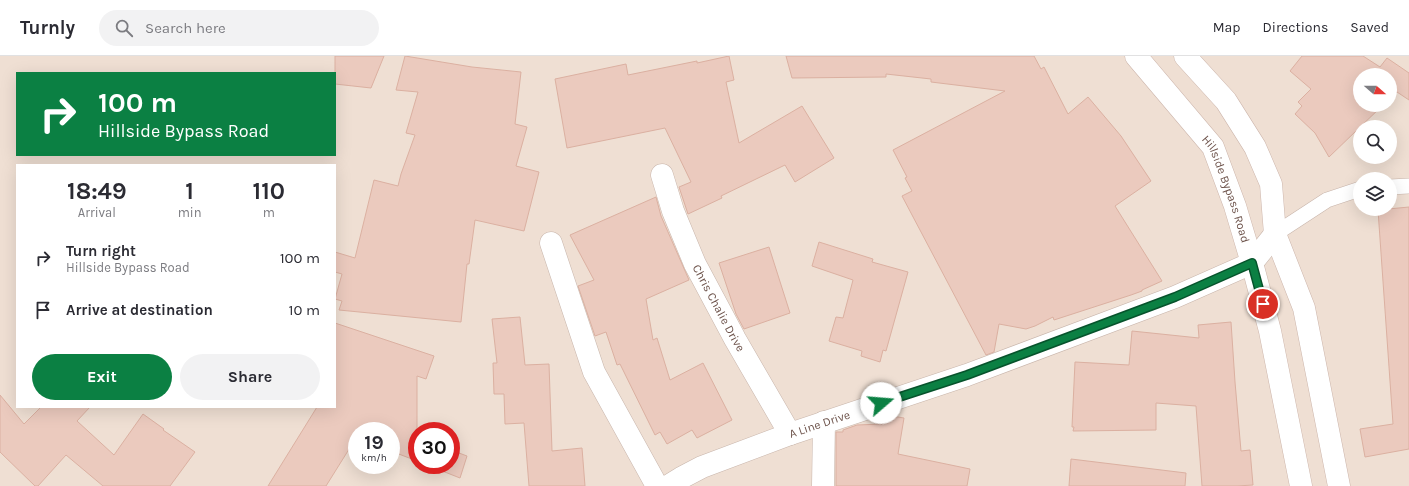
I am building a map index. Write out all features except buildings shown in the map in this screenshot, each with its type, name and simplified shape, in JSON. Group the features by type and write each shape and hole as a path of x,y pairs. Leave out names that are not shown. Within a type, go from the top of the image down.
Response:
{"street":[{"name":"Hillside Bypass Road","path":"1136,56 1213,147 1235,206 1270,331 1300,486"},
{"path":"1185,56 1226,101 1255,147 1271,184 1275,234 1304,308 1339,486"},
{"name":"Chris Chalie Drive","path":"662,175 673,211 695,264 735,339 790,434"},
{"name":"A Line Drive","path":"668,486 702,467 790,434 967,375 1175,297 1252,263 1275,234"},
{"path":"551,243 594,372 657,486"},
{"path":"823,486 824,422"}],"lane":[{"path":"1397,187 1409,186"},
{"path":"1275,234 1327,200 1353,191"}],"shaded area":[{"path":"0,56 1409,56 1409,486 0,486"}],"route":[{"path":"881,403 967,375 1175,297 1252,263 1263,304"}]}
